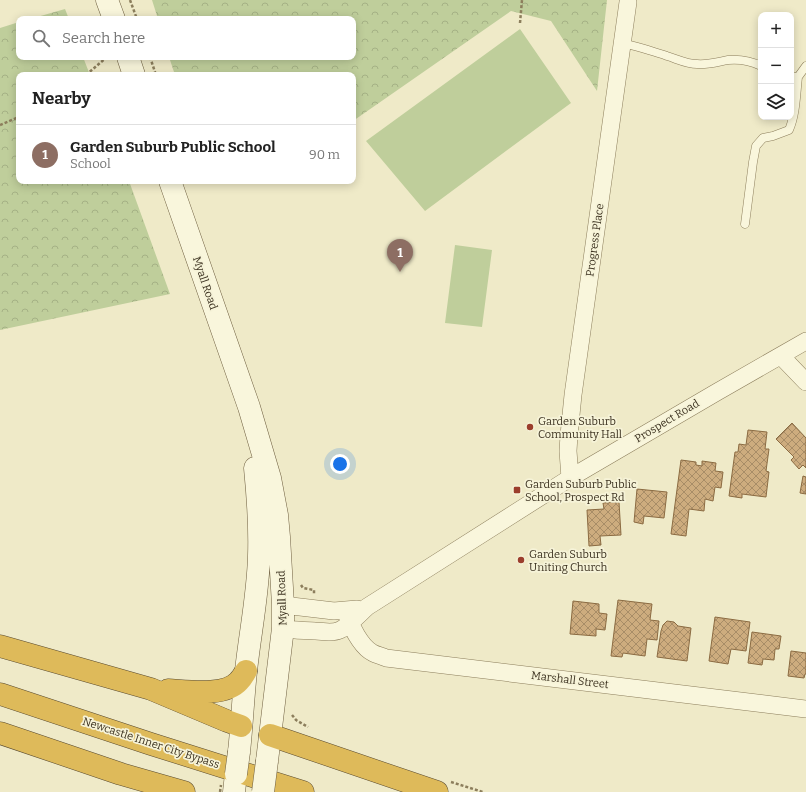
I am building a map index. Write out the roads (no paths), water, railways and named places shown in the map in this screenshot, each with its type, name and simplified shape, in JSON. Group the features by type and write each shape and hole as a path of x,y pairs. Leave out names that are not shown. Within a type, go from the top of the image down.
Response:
{"highway":[{"path":"0,646 151,689 241,726"},
{"path":"151,689 206,693 233,686 239,681 246,671"},
{"name":"Newcastle Inner City Bypass","path":"0,694 303,792"},
{"path":"0,733 171,792"},
{"path":"270,735 436,792"},
{"path":"121,774 184,792"}],"main road":[{"path":"107,0 113,16"},
{"path":"129,60 133,72"},
{"name":"Myall Road","path":"171,184 249,408 270,478 274,501 279,537 283,628 263,792"},
{"name":"Myall Road","path":"238,768 246,671 255,609 260,528 249,408"},
{"path":"255,609 283,605"},
{"path":"255,609 276,625 283,628"},
{"path":"241,726 270,735"},
{"path":"238,768 253,746 270,735"}],"street":[{"name":"Progress Place","path":"570,478 568,451 573,395 628,2"},
{"name":"Prospect Road","path":"283,628 295,631 308,630 334,632 342,629 348,617 367,608 570,478 806,341"},
{"path":"781,356 806,382"},
{"path":"283,605 334,611 348,617"},
{"name":"Marshall Street","path":"348,617 363,644 372,653 386,658 806,709"}],"lane":[{"path":"623,43 668,56 686,63 711,64 727,60 736,60 752,62 758,65"},
{"path":"794,77 806,66"},
{"path":"745,224 756,146 763,138 789,130 793,116 794,84"}],"place":[{"name":"Garden Suburb Public School","path":"400,272"},
{"name":"Garden Suburb Community Hall","path":"530,427"},
{"name":"Garden Suburb Public School, Prospect Rd","path":"517,490"},
{"name":"Garden Suburb Uniting Church","path":"521,560"}]}
